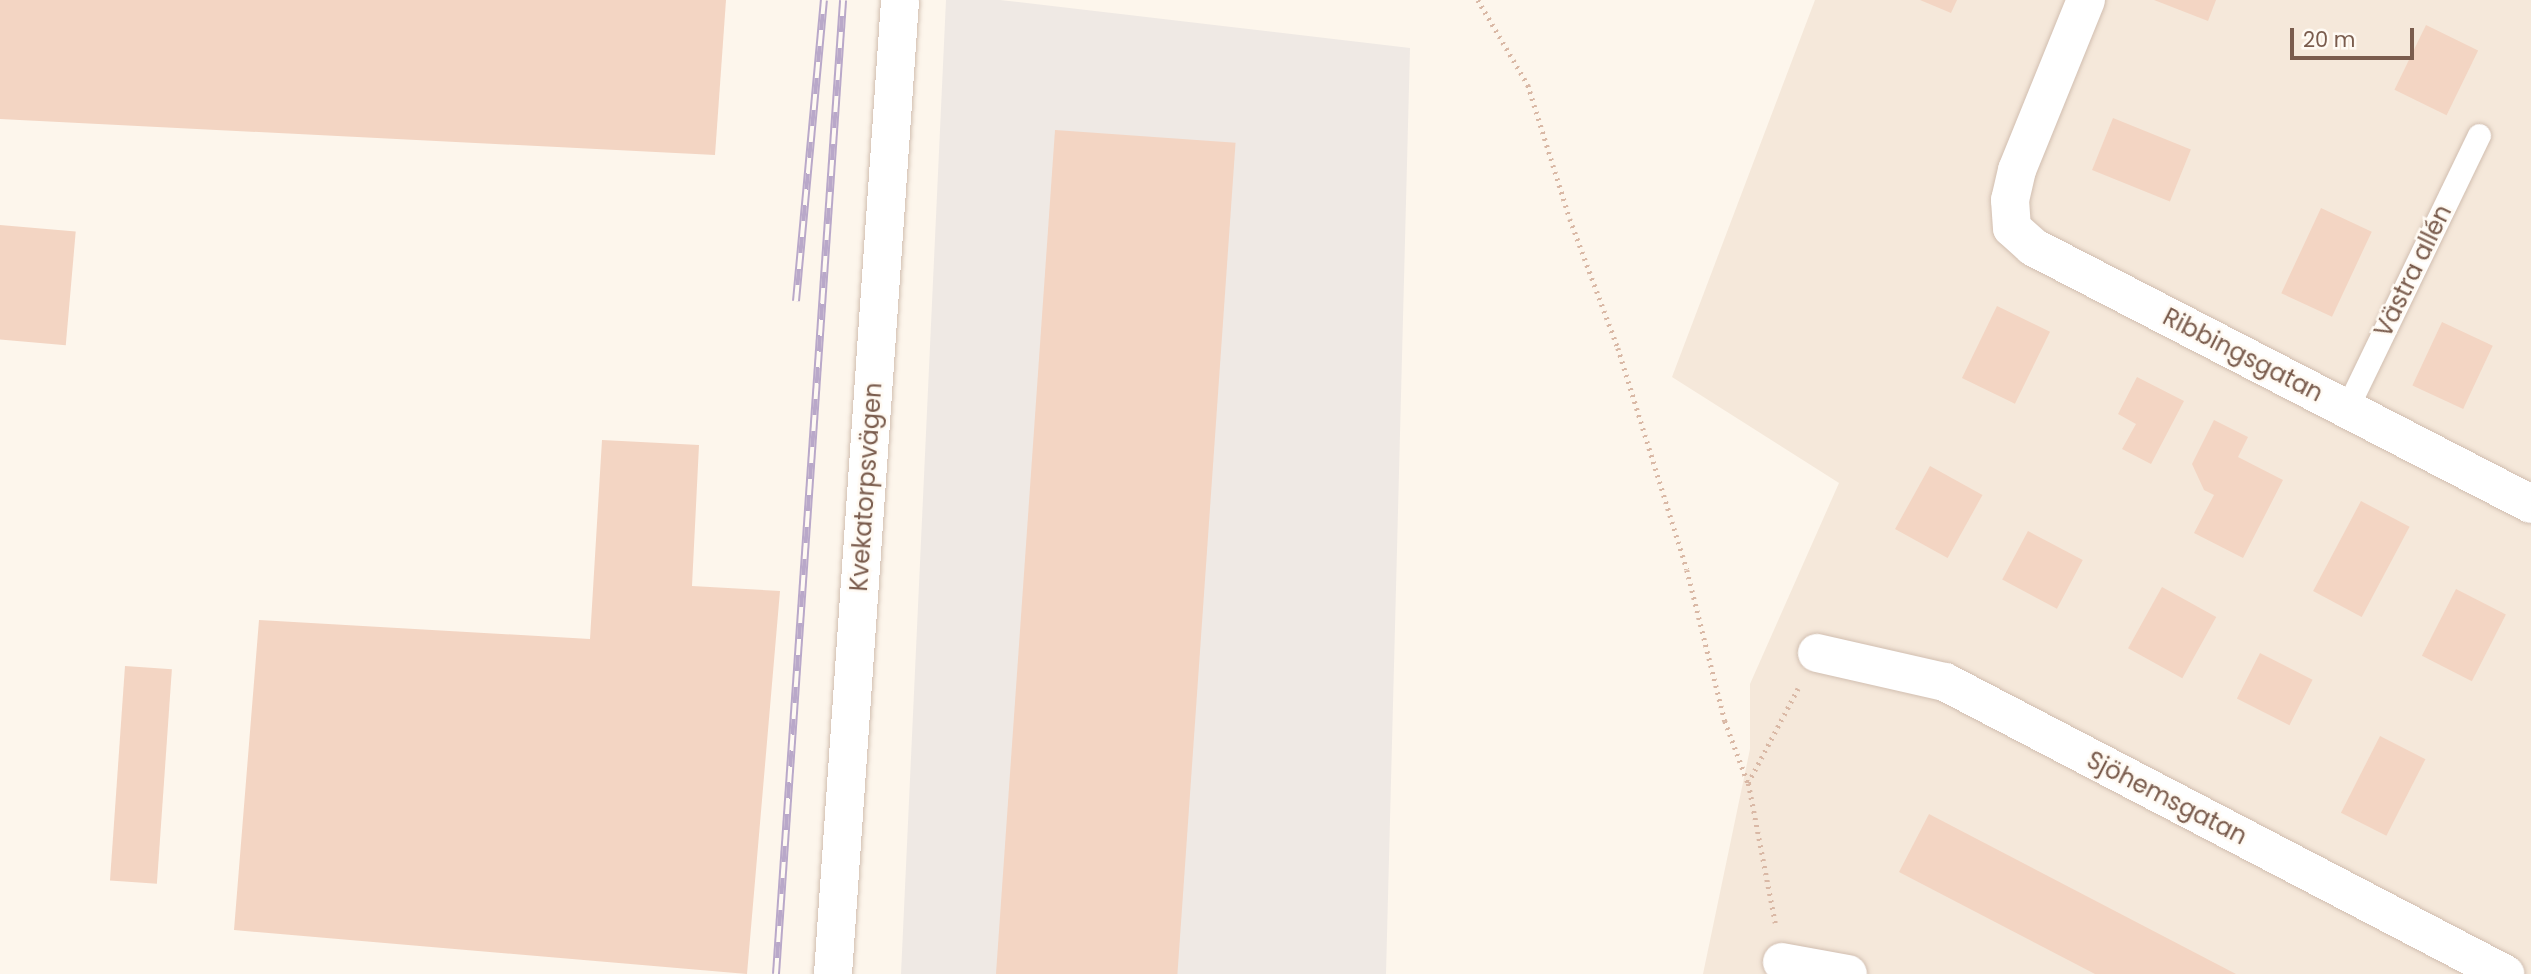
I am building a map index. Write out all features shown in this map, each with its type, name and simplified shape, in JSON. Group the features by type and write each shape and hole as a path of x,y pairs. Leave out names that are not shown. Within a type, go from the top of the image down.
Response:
{"street":[{"name":"Kvekatorpsvägen","path":"833,974 900,0"},
{"name":"Ribbingsgatan","path":"2086,0 2017,170 2010,200 2012,228 2033,247 2531,504"},
{"name":"Sjöhemsgatan","path":"1817,653 1945,682 2505,974"},
{"path":"1783,962 1848,974"}],"lane":[{"name":"Västra allén","path":"2347,408 2479,135"}],"path":[{"path":"1478,0 1528,85 1570,219 1618,348 1687,570 1725,721 1748,783 1783,962"},
{"path":"1748,783 1817,653"}],"shaded area":[{"path":"946,0 1000,0 1410,48 1386,974 901,974"},
{"path":"1815,0 2531,0 2531,974 1703,974 1750,749 1750,684 1839,483 1672,377"}],"building":[{"path":"0,0 726,0 715,155 0,119"},
{"path":"1920,0 1957,0 1951,13"},
{"path":"2154,0 2216,0 2208,21"},
{"path":"2426,25 2478,50 2447,115 2394,90"},
{"path":"2113,118 2191,149 2170,201 2092,170"},
{"path":"1055,130 1236,143 1177,974 996,974"},
{"path":"2321,208 2372,232 2332,317 2281,293"},
{"path":"0,225 76,232 66,345 0,339"},
{"path":"1997,306 2050,332 2015,404 1962,378"},
{"path":"2442,322 2493,346 2463,409 2412,385"},
{"path":"2137,377 2184,401 2151,464 2122,449 2136,424 2118,414"},
{"path":"2214,420 2248,437 2238,457 2283,480 2243,558 2194,533 2214,495 2204,490 2192,464"},
{"path":"602,440 699,445 692,586 780,591 747,974 234,930 259,620 590,639"},
{"path":"1930,466 1982,495 1948,558 1895,529"},
{"path":"2361,501 2410,527 2362,617 2313,591"},
{"path":"2028,531 2083,560 2057,609 2002,580"},
{"path":"2162,587 2216,617 2182,678 2128,648"},
{"path":"2456,589 2506,614 2472,681 2422,656"},
{"path":"2260,653 2313,680 2289,725 2237,698"},
{"path":"125,666 172,669 157,884 110,880"},
{"path":"2380,736 2425,759 2386,836 2341,813"},
{"path":"1929,814 2236,974 2095,974 1899,872"}],"railway":[{"path":"796,301 824,0"},
{"path":"776,974 843,0"}]}
